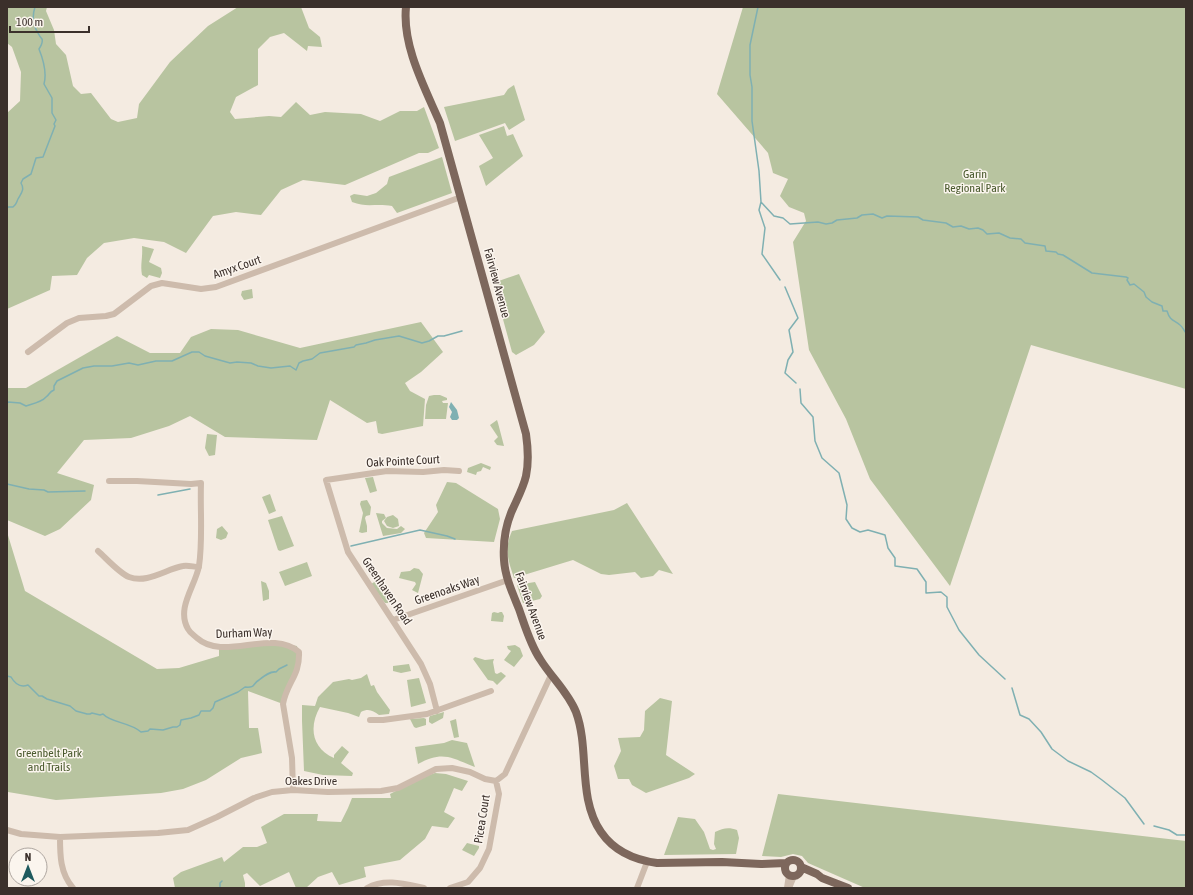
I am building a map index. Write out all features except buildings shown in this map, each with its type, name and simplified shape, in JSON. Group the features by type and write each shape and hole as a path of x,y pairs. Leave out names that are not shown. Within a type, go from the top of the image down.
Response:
{"main road":[{"name":"Fairview Avenue","path":"406,7 406,33 420,75 440,123 526,434 528,446 526,477 506,530 504,562 508,580 531,644 540,660 572,704 578,720 589,803 597,824 606,838 621,851 630,857 647,862 657,864 738,862 761,864 767,867 822,878 848,888"}],"street":[{"name":"Amyx Court","path":"28,352 68,323 79,318 114,314 151,286 162,283 201,289 216,287 461,197"},
{"name":"Oak Pointe Court","path":"326,480 387,471 458,471"},
{"name":"Greenhaven Road","path":"326,480 348,552 421,664 430,684 437,711"},
{"name":"Durham Way","path":"109,481 191,484 201,483 199,567 184,610 184,620 189,631 201,641 214,647 276,643 288,645 299,652 297,672 284,696 282,704 292,758 294,790"},
{"path":"98,550 111,563 128,576 135,578 147,578 184,566 199,567"},
{"name":"Greenoaks Way","path":"393,620 508,580"},
{"path":"496,781 506,774 551,674"},
{"path":"370,720 427,714 491,691"},
{"name":"Oakes Drive","path":"7,830 21,834 60,837 158,834 188,830 254,798 272,792 294,790 328,792 381,791 398,788 436,769 452,768 470,772 485,780 496,781"},
{"name":"Picea Court","path":"450,888 468,882 480,868 489,849 499,794 496,781"},
{"path":"60,837 60,858 64,875 73,888"},
{"path":"637,888 647,862"},
{"path":"788,888 792,871"},
{"path":"367,888 387,882 424,888"}],"green space":[{"path":"7,7 47,7 46,11 54,30 56,44 66,55 73,86 81,94 91,93 111,119 118,122 137,118 139,104 170,62 208,26 238,7 301,7 309,28 320,37 322,47 308,46 307,51 284,33 270,37 258,49 258,85 236,97 230,112 235,119 269,116 281,117 296,102 310,115 325,112 361,114 380,121 400,111 417,111 424,107 439,148 428,153 419,153 345,185 303,180 281,190 261,215 236,212 213,216 186,253 164,242 134,238 104,243 87,258 77,275 52,276 50,290 7,309 7,113 20,101 21,72 12,47 7,43"},
{"name":"Garin Regional Park","path":"743,7 1186,7 1186,389 1031,345 950,586 870,479 846,419 809,350 793,242 806,221 804,213 789,207 780,196 788,179 773,173 768,153 717,94"},
{"path":"514,85 525,120 509,130 505,123 455,141 444,107 504,95 508,89"},
{"path":"504,126 507,136 513,134 523,156 486,186 479,166 493,158 479,135"},
{"path":"442,157 452,193 397,213 392,206 362,205 352,202 350,196 354,194 367,196 376,193 387,184 389,177"},
{"path":"142,246 154,249 149,262 161,268 162,273 160,278 149,275 147,278 142,275"},
{"path":"519,274 545,332 534,345 516,355 512,352 493,283"},
{"path":"252,289 253,298 244,300 241,295 242,291"},
{"path":"421,322 443,352 421,372 405,383 410,391 425,399 423,426 382,434 378,433 376,421 367,423 330,400 317,440 225,437 190,416 169,426 131,438 84,440 57,473 94,485 91,500 60,529 45,536 7,520 7,388 26,388 117,336 150,353 180,353 191,337 211,329 238,330 300,348"},
{"path":"440,395 447,398 447,400 442,401 443,403 448,403 446,419 425,419 426,405 429,396"},
{"path":"497,420 504,446 497,445 494,441 498,437 490,425"},
{"path":"207,434 217,435 215,455 209,456 205,448"},
{"path":"481,463 491,467 490,470 483,467 481,471 477,472 476,475 467,472 468,468"},
{"path":"373,477 377,491 370,493 365,478"},
{"path":"447,482 456,483 498,509 500,519 494,542 426,538 424,533 438,512 436,505"},
{"path":"270,494 276,511 269,514 262,497"},
{"path":"367,500 371,507 370,515 366,516 365,518 367,532 362,533 359,532 363,513 360,504 361,501"},
{"path":"627,503 673,574 659,570 653,576 641,578 635,572 609,575 601,574 573,560 514,578 508,554 508,543 512,531 614,510"},
{"path":"376,513 384,514 386,518 382,521 382,523 387,528 397,529 401,526 405,529 401,533 383,536"},
{"path":"393,515 398,519 399,526 393,528 387,526 384,521 387,517"},
{"path":"282,516 294,546 280,551 278,550 268,520"},
{"path":"222,526 228,533 226,538 221,540 216,538 217,529"},
{"name":"Greenbelt Park and Trails","path":"7,532 25,591 157,669 179,668 219,656 219,649 276,643 297,646 299,656 283,704 248,691 249,728 258,728 262,753 241,758 206,780 183,789 161,793 56,800 8,792"},
{"path":"307,562 312,576 285,586 279,572"},
{"path":"414,568 419,569 423,574 418,593 412,590 416,584 415,582 399,578 401,572 410,571"},
{"path":"261,581 266,583 269,591 269,599 263,601"},
{"path":"376,581 391,603 385,603 371,584"},
{"path":"535,582 542,596 540,599 523,603 517,585"},
{"path":"502,612 504,616 503,622 491,621 492,613"},
{"path":"515,645 520,648 523,656 514,667 504,660 511,651 507,646"},
{"path":"475,657 485,660 494,659 493,662 495,673 497,674 501,672 506,676 497,685 493,681 488,680 473,659"},
{"path":"409,664 411,671 401,673 393,671 393,666"},
{"path":"367,674 371,686 374,685 377,692 390,710 389,714 379,715 373,711 366,710 361,712 359,717 320,707 314,722 314,736 326,754 334,758 334,755 342,746 349,752 341,763 353,773 352,776 323,775 304,771 302,705 315,706 318,697 333,682 361,678"},
{"path":"419,678 426,703 411,707 407,680"},
{"path":"660,698 672,701 666,755 695,774 689,778 646,793 632,785 629,779 618,779 614,766 621,751 618,738 640,737 644,730 645,711"},
{"path":"444,712 443,718 432,724 429,722 430,716"},
{"path":"410,719 426,719 426,725 416,728"},
{"path":"456,719 459,737 454,738 450,721"},
{"path":"452,740 467,743 475,767 453,758 441,756 434,757 418,764 415,747 444,743"},
{"path":"435,773 446,774 468,781 462,791 454,788 444,812 455,818 448,828 432,826 425,839 400,860 364,867 366,877 339,885 332,872 318,877 306,888 296,888 289,872 260,886 247,873 243,875 245,888 175,888 173,878 181,872 222,857 224,862 243,847 257,847 267,843 261,827 284,814 318,814 317,821 341,822 352,798 391,798 390,794 423,777"},
{"path":"778,794 1186,841 1186,888 865,888 808,863 802,856 793,854 781,857 762,856"},
{"path":"678,817 695,819 704,832 710,849 713,850 716,849 714,844 715,832 726,828 737,830 739,838 736,854 664,855"},
{"path":"467,843 479,846 474,856 462,850"}],"water":[{"path":"451,402 457,410 459,418 457,420 452,420 450,417 452,412 449,407"}],"waterway":[{"path":"7,209 8,207 13,207 16,204 23,190 21,183 23,179 31,174 36,158 43,157 56,120 52,113 52,98 44,84 45,71 39,49 42,44 42,39 39,36 34,24 35,7"},
{"path":"758,7 750,45 750,75 752,87 752,121 759,171 761,202 759,210 765,228 762,254 780,280"},
{"path":"761,202 774,216 783,218 790,224 818,222 826,224 837,220 857,218 862,215 873,214 882,218 887,216 918,217 923,220 946,223 953,227 961,226 969,229 978,228 987,234 999,233 1010,238 1021,239 1025,243 1045,246 1046,251 1056,252 1063,255 1092,273 1128,278 1127,280 1130,285 1134,284 1144,292 1146,297 1152,302 1162,306 1163,311 1167,311 1171,319 1181,326 1186,333"},
{"path":"785,287 798,318 789,330 793,352 788,360 785,373 796,383"},
{"path":"7,404 8,402 20,403 26,406 39,402 54,390 54,386 57,381 83,368 94,366 112,366 129,363 138,365 156,361 172,361 192,352 199,352 205,356 230,363 251,363 258,366 271,368 290,366 296,370 299,363 312,359 320,353 354,347 356,345 375,340 399,336 422,343 438,336 444,336 462,331"},
{"path":"800,389 801,403 813,417 815,441 822,458 839,473 847,505 846,519 852,528 860,532 868,530 885,535 888,548 895,558 895,566 917,569 926,582 926,593 941,592 947,597 947,607 959,630 979,655 1005,679"},
{"path":"7,484 48,492 85,491"},
{"path":"158,495 190,489"},
{"path":"351,546 420,530 455,539"},
{"path":"7,676 11,677 18,685 28,685 39,696 70,706 76,711 87,714 103,714 106,717 132,726 141,732 148,731 150,729 163,730 177,727 180,725 181,720 199,715 201,711 210,711 215,702 238,692 245,687 252,686 267,674 276,672 287,665"},
{"path":"1012,688 1020,715 1029,719 1041,732 1052,749 1068,761 1091,772 1125,798 1144,824"},
{"path":"1154,826 1169,830 1177,835 1186,835"},
{"path":"220,888 220,883 222,881"}]}
